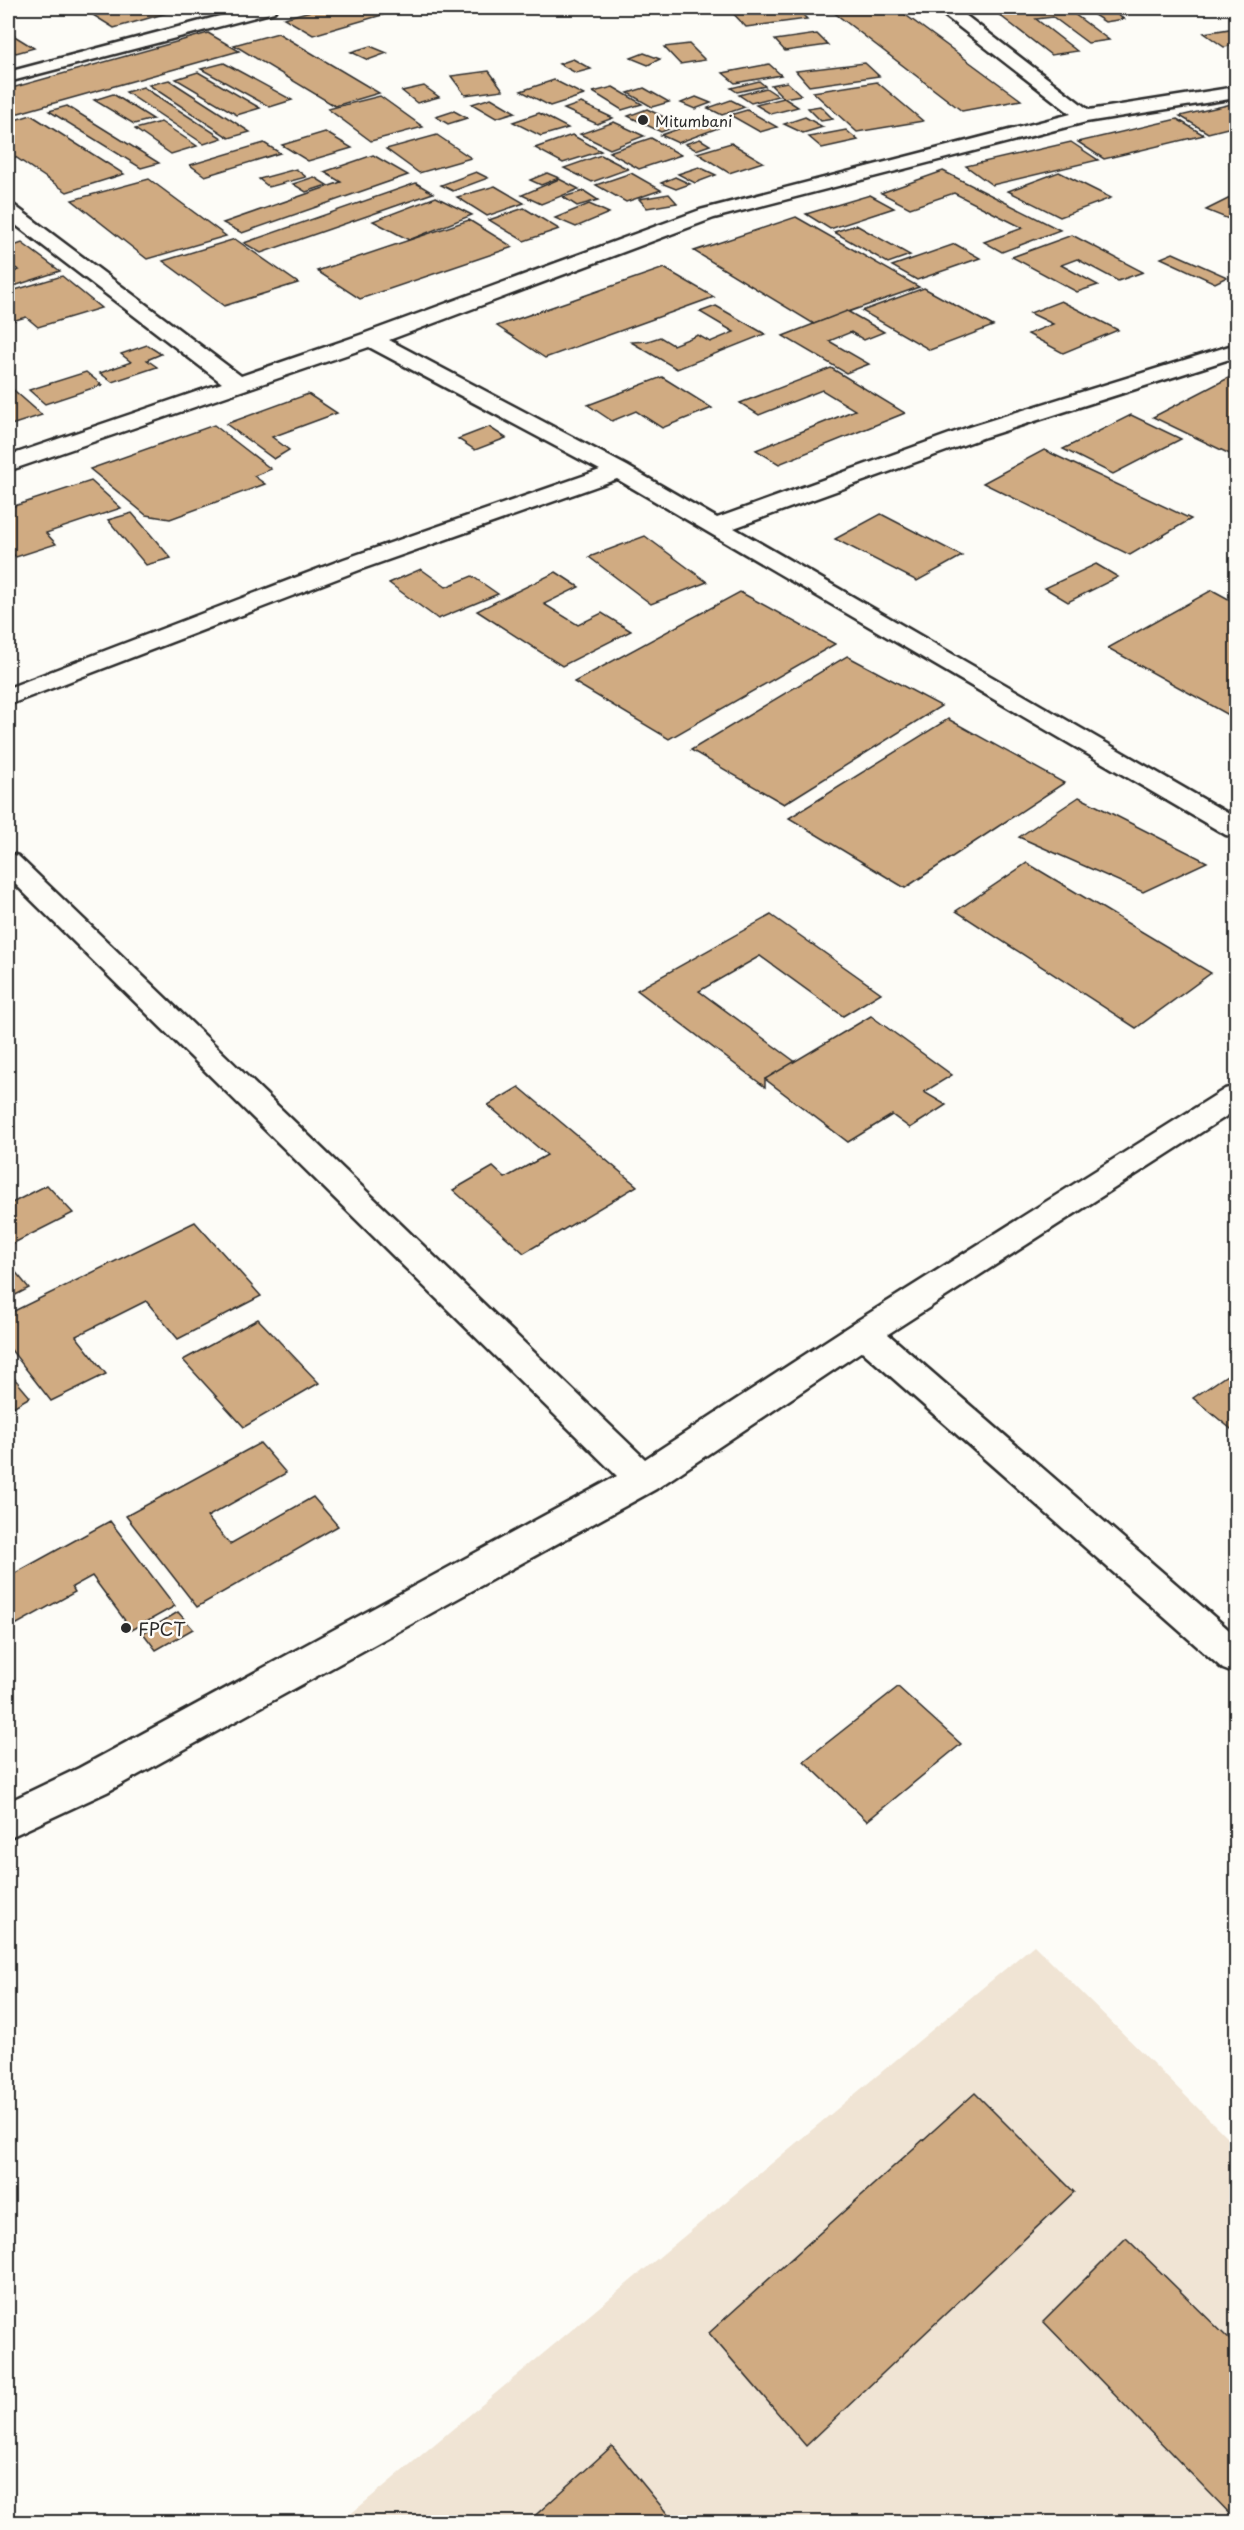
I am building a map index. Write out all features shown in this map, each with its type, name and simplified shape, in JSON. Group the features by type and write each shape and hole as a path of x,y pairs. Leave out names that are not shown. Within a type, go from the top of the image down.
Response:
{"street":[{"path":"8,77 268,8"},
{"path":"946,8 1085,116"},
{"path":"8,464 371,339 707,214 1085,116 1236,93"},
{"path":"8,210 238,385"},
{"path":"8,236 34,228"},
{"path":"371,339 619,471 1236,829"},
{"path":"714,527 977,432 1236,351"},
{"path":"8,697 353,564 619,471"},
{"path":"8,862 643,1479"},
{"path":"8,1821 103,1774 643,1479 864,1333 1236,1096"},
{"path":"864,1333 1236,1658"}],"shaded area":[{"path":"1034,1945 1236,2146 1236,2522 341,2522"}],"building":[{"path":"121,8 157,8 167,13 114,28 93,15"},
{"path":"322,8 406,8 313,35 284,18"},
{"path":"728,8 796,8 807,19 746,27"},
{"path":"828,8 896,8 1021,100 962,111"},
{"path":"1038,8 1066,8 1109,40 1088,43 1053,17 1036,19 1077,51 1051,55 998,14"},
{"path":"1083,8 1107,8 1124,19 1105,22"},
{"path":"1236,28 1236,45 1224,47 1204,33"},
{"path":"8,32 34,48 16,53 8,48"},
{"path":"208,33 239,51 8,116 8,89"},
{"path":"278,33 379,93 335,106 234,45"},
{"path":"817,34 828,45 785,51 775,40"},
{"path":"689,44 705,60 680,64 664,47"},
{"path":"370,46 387,53 368,60 351,52"},
{"path":"644,53 660,59 648,65 631,58"},
{"path":"573,59 591,69 576,73 559,64"},
{"path":"224,63 292,100 270,107 201,69"},
{"path":"865,63 879,76 809,86 796,71"},
{"path":"769,64 781,75 735,83 723,73"},
{"path":"489,71 503,90 465,95 451,76"},
{"path":"198,72 260,108 237,115 176,79"},
{"path":"169,80 250,132 229,138 149,85"},
{"path":"554,80 584,95 550,106 521,91"},
{"path":"759,81 765,86 737,92 731,88"},
{"path":"787,82 801,95 784,98 771,85"},
{"path":"877,82 923,121 857,132 813,92"},
{"path":"424,86 439,97 417,103 402,91"},
{"path":"143,87 222,138 204,144 126,92"},
{"path":"613,87 642,104 622,110 593,92"},
{"path":"644,88 669,102 652,107 628,93"},
{"path":"766,88 778,96 751,103 739,95"},
{"path":"113,94 153,119 134,124 94,100"},
{"path":"380,96 423,127 371,141 328,109"},
{"path":"696,97 711,103 695,109 681,103"},
{"path":"491,98 515,112 496,118 472,104"},
{"path":"784,98 798,107 771,114 756,105"},
{"path":"731,100 745,107 722,115 708,108"},
{"path":"581,103 613,118 597,124 564,109"},
{"path":"1236,103 1236,126 1208,133 1180,116"},
{"path":"67,106 159,163 141,168 49,111"},
{"path":"820,106 833,119 821,121 808,108"},
{"path":"647,109 680,125 661,132 628,116"},
{"path":"747,110 777,127 760,132 730,115"},
{"path":"454,111 467,118 448,124 436,117"},
{"path":"539,113 568,128 541,136 513,122"},
{"path":"31,115 124,174 67,192 8,152 8,122"},
{"path":"805,117 823,127 803,133 784,124"},
{"path":"1177,119 1204,135 1104,159 1078,142"},
{"path":"701,121 718,128 678,143 661,135"},
{"path":"161,122 197,146 171,154 135,129"},
{"path":"614,122 644,136 610,149 580,134"},
{"path":"846,130 858,140 822,148 809,137"},
{"path":"325,132 352,148 308,161 282,145"},
{"path":"437,135 471,158 419,173 386,149"},
{"path":"572,135 601,151 563,163 535,148"},
{"path":"651,138 681,155 639,169 609,152"},
{"path":"700,139 710,145 696,150 685,144"},
{"path":"1071,142 1098,160 992,185 966,166"},
{"path":"264,143 280,153 205,176 190,165"},
{"path":"731,143 763,162 729,173 697,153"},
{"path":"373,155 408,175 242,233 223,223 341,182 324,172"},
{"path":"601,155 628,169 592,182 564,168"},
{"path":"699,167 716,175 695,183 678,174"},
{"path":"296,169 306,177 269,187 259,179"},
{"path":"943,171 1060,230 1002,252 984,242 1023,228 954,193 910,208 881,193"},
{"path":"476,172 488,178 453,191 441,185"},
{"path":"1059,172 1111,198 1060,217 1008,191"},
{"path":"547,173 559,178 541,185 530,180"},
{"path":"631,173 661,190 626,202 596,185"},
{"path":"314,177 327,185 306,192 293,184"},
{"path":"675,177 690,184 676,189 661,183"},
{"path":"149,179 226,236 147,259 72,200"},
{"path":"559,179 579,189 541,204 522,195"},
{"path":"416,183 433,193 261,253 244,243"},
{"path":"495,186 524,203 487,216 457,197"},
{"path":"584,191 598,200 577,206 563,197"},
{"path":"669,194 677,203 647,208 639,199"},
{"path":"870,195 894,208 830,229 806,214"},
{"path":"1236,195 1236,222 1206,210"},
{"path":"436,197 472,215 409,240 373,221"},
{"path":"589,204 609,213 576,227 555,218"},
{"path":"524,208 559,229 524,241 489,220"},
{"path":"796,217 919,287 814,324 694,251"},
{"path":"469,220 513,247 360,299 317,271"},
{"path":"856,225 910,255 888,263 834,232"},
{"path":"1072,235 1143,272 1118,281 1077,259 1061,265 1098,285 1077,292 1012,257"},
{"path":"235,239 298,283 224,306 163,261"},
{"path":"22,243 60,271 8,288 8,274 19,270 8,264 8,248"},
{"path":"955,244 980,258 917,280 892,266"},
{"path":"1173,253 1227,277 1215,283 1161,258"},
{"path":"664,268 714,297 545,358 497,326"},
{"path":"62,276 101,308 38,327 26,317 8,322 8,310 12,309 8,305 8,292"},
{"path":"924,288 993,326 930,350 862,311"},
{"path":"1061,301 1118,330 1063,353 1028,334 1053,324 1030,313"},
{"path":"716,306 765,334 677,369 631,342 648,341 660,337 673,345 698,335 710,342 734,332 700,312"},
{"path":"847,311 884,332 864,340 851,332 829,341 869,364 846,373 783,336"},
{"path":"147,345 161,354 147,360 157,367 112,382 100,373 131,362 121,354"},
{"path":"831,368 905,413 779,464 756,450 855,410 822,390 759,415 740,403"},
{"path":"86,372 102,385 45,404 29,390"},
{"path":"1236,374 1236,457 1153,417"},
{"path":"662,377 712,408 662,428 636,411 612,421 588,405"},
{"path":"8,385 42,415 8,426"},
{"path":"308,394 337,413 272,437 289,450 274,459 226,424"},
{"path":"1131,415 1181,439 1113,474 1063,449"},
{"path":"214,425 271,469 254,476 265,484 170,519 146,515 90,469"},
{"path":"489,427 506,438 475,450 458,439"},
{"path":"1044,450 1191,519 1130,555 983,483"},
{"path":"91,481 121,508 46,533 56,544 16,557 8,549 8,508"},
{"path":"132,513 171,558 146,565 108,520"},
{"path":"881,514 962,556 917,581 835,539"},
{"path":"645,536 707,582 651,604 589,557"},
{"path":"1096,564 1118,577 1068,602 1045,588"},
{"path":"421,569 446,587 472,576 498,594 438,619 389,583"},
{"path":"556,572 579,587 544,604 578,625 602,613 631,631 562,666 477,611"},
{"path":"1212,590 1236,603 1236,719 1108,648"},
{"path":"740,592 835,644 669,739 574,682"},
{"path":"847,656 941,706 784,804 691,750"},
{"path":"948,719 1064,783 905,888 789,818"},
{"path":"1079,797 1207,862 1143,892 1019,837"},
{"path":"1027,863 1211,973 1136,1028 956,911"},
{"path":"771,915 881,993 843,1016 760,956 699,991 801,1066 765,1079 765,1087 637,990"},
{"path":"871,1016 952,1075 924,1092 946,1105 910,1128 892,1115 848,1142 765,1079"},
{"path":"519,1087 637,1186 524,1253 453,1190 493,1167 505,1178 547,1155 488,1105"},
{"path":"47,1185 73,1213 8,1246 8,1205"},
{"path":"195,1222 261,1296 178,1339 146,1301 76,1336 106,1374 51,1401 8,1346 8,1314"},
{"path":"8,1263 29,1288 8,1299"},
{"path":"258,1319 319,1383 244,1427 183,1360"},
{"path":"8,1371 30,1397 8,1410"},
{"path":"1233,1371 1236,1374 1236,1433 1193,1398"},
{"path":"260,1443 286,1473 207,1517 230,1544 313,1497 338,1526 197,1607 126,1516"},
{"path":"110,1521 175,1606 132,1630 92,1576 72,1587 75,1592 8,1629 8,1577"},
{"path":"178,1612 193,1629 156,1650 143,1633"},
{"path":"898,1687 961,1744 867,1821 804,1761"},
{"path":"975,2093 1074,2192 806,2446 709,2333"},
{"path":"1126,2238 1236,2346 1236,2520 1043,2321"},
{"path":"612,2446 674,2522 528,2522"}],"place":[{"name":"Mitumbani","path":"643,120"},
{"name":"FPCT","path":"126,1628"}]}
